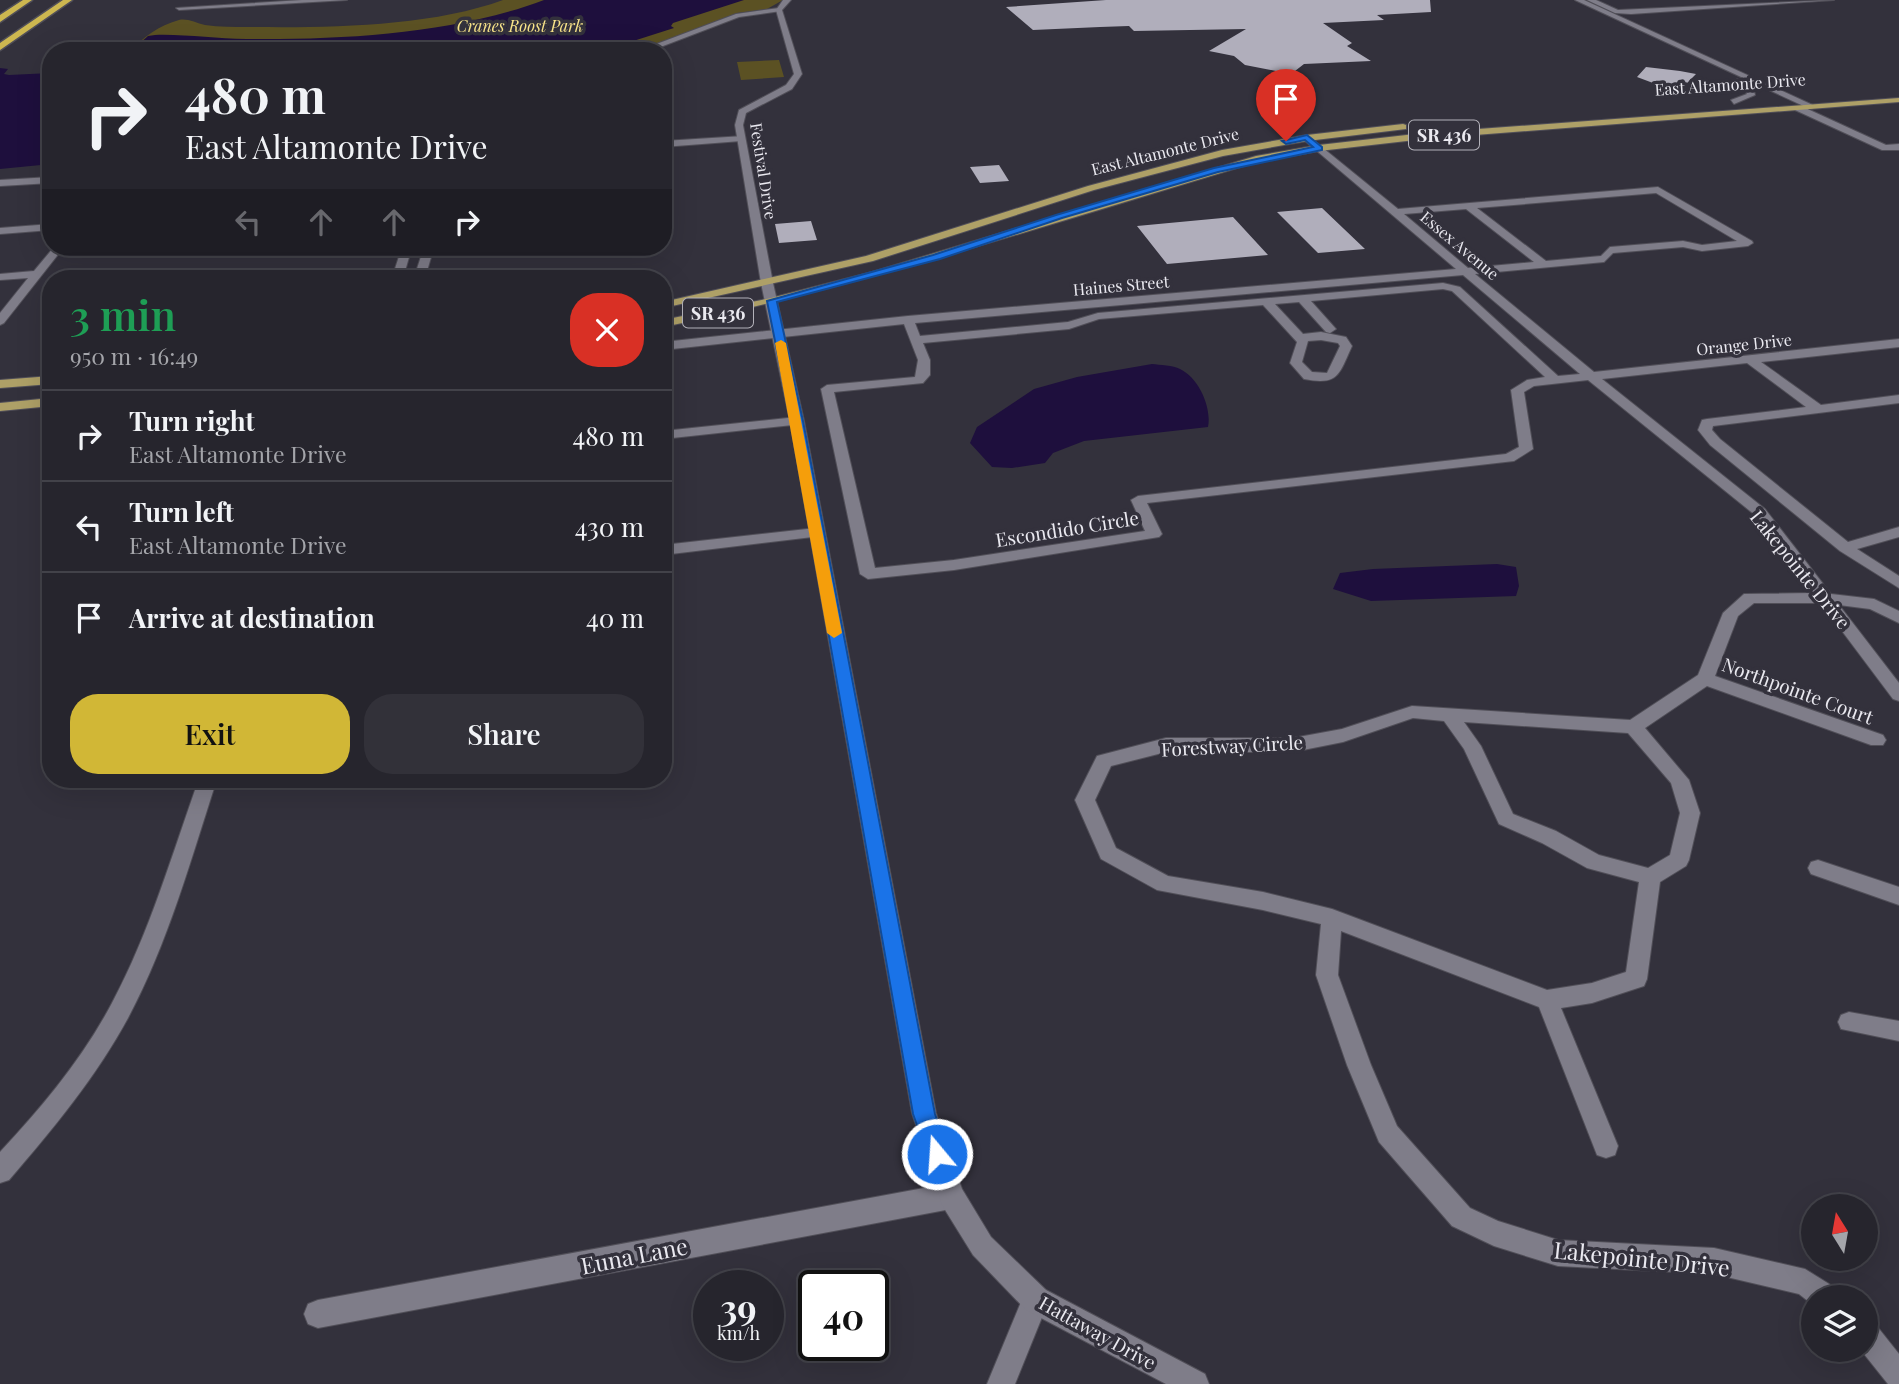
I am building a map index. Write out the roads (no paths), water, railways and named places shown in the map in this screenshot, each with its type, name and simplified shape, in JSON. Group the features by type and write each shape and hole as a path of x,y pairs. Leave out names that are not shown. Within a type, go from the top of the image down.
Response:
{"highway":[{"path":"0,19 20,0"},
{"path":"12,10 33,7 51,0"},
{"path":"0,47 68,0"},
{"path":"0,31 33,7"}],"main road":[{"name":"East Altamonte Drive","path":"1768,99 1809,96"},
{"name":"East Altamonte Drive","path":"1720,103 1756,100"},
{"name":"SR 436","path":"1319,148 1424,136 1899,100"},
{"path":"1760,111 1821,118"},
{"path":"1553,115 1570,125"},
{"name":"East Altamonte Drive","path":"672,303 869,259 1164,167 1222,153 1307,138 1408,126"},
{"name":"East Altamonte Drive","path":"672,322 772,301 937,257 1059,216 1217,170 1319,148"},
{"path":"0,384 42,381"},
{"path":"0,407 42,403"}],"street":[{"path":"184,0 179,11 344,0"},
{"path":"666,42 738,15 779,10 780,4 788,0"},
{"path":"1565,0 1885,148 1899,147"},
{"path":"1578,0 1899,147"},
{"path":"1590,0 1617,12 1831,0"},
{"name":"Festival Drive","path":"772,301 739,125 742,112 754,103 789,87 798,74 779,10"},
{"path":"1734,102 1751,95 1750,89 1740,81"},
{"path":"672,143 741,138"},
{"name":"Essex Avenue","path":"1307,138 1592,377"},
{"path":"0,183 42,181"},
{"name":"Haines Street","path":"672,345 908,320 1545,265 1604,259 1610,250 1683,244 1702,248 1748,243 1658,190 1468,206"},
{"path":"1396,212 1468,206 1545,265"},
{"path":"0,231 42,228"},
{"path":"0,321 5,310 52,256"},
{"path":"0,277 37,274"},
{"path":"916,340 1069,325 1098,316 1431,286 1456,289 1555,380"},
{"path":"1301,297 1330,329"},
{"name":"Hattaway Drive","path":"772,301 797,421 924,1114 951,1196 982,1246 1036,1300 1195,1384"},
{"path":"1266,301 1300,338 1303,345 1296,363 1308,376 1331,377 1346,346 1342,340 1321,336 1300,338"},
{"name":"Escondido Circle","path":"908,320 924,360 924,375 919,380 827,389 869,575 954,565 1154,534 1138,500 1509,458 1526,449 1517,390 1531,383 1592,377"},
{"name":"Orange Drive","path":"1592,377 1899,343"},
{"path":"1749,359 1818,409"},
{"name":"Lakepointe Drive","path":"1592,377 1760,512 1899,695"},
{"path":"1899,399 1707,423 1705,430 1845,548 1899,583"},
{"path":"672,434 797,421"},
{"path":"1845,548 1899,532"},
{"path":"672,549 816,533"},
{"path":"1449,714 1472,746 1506,819 1549,837 1594,862 1650,877 1679,860 1690,813 1680,780 1633,727 1705,679 1731,613 1750,598 1822,597 1874,604 1899,618"},
{"name":"Northpointe Court","path":"1705,679 1877,740"},
{"name":"Forestway Circle","path":"1633,727 1412,712 1343,734 1293,745 1166,745 1104,761 1085,800 1108,853 1164,884 1263,901 1332,918 1547,1000 1592,993 1636,979 1650,877"},
{"path":"0,1171 58,1106 120,1011 164,912 205,788"},
{"path":"1818,869 1899,896"},
{"name":"Lakepointe Drive","path":"1332,918 1327,975 1359,1065 1388,1134 1461,1217 1494,1233 1558,1253 1714,1261 1809,1285"},
{"path":"1547,1000 1606,1146"},
{"path":"1849,1022 1899,1031"},
{"name":"Euna Lane","path":"318,1314 951,1196"},
{"path":"1001,1384 1036,1300"},
{"path":"1878,1350 1899,1376"}],"park label":[{"name":"Cranes Roost Park","path":"520,25"}]}
